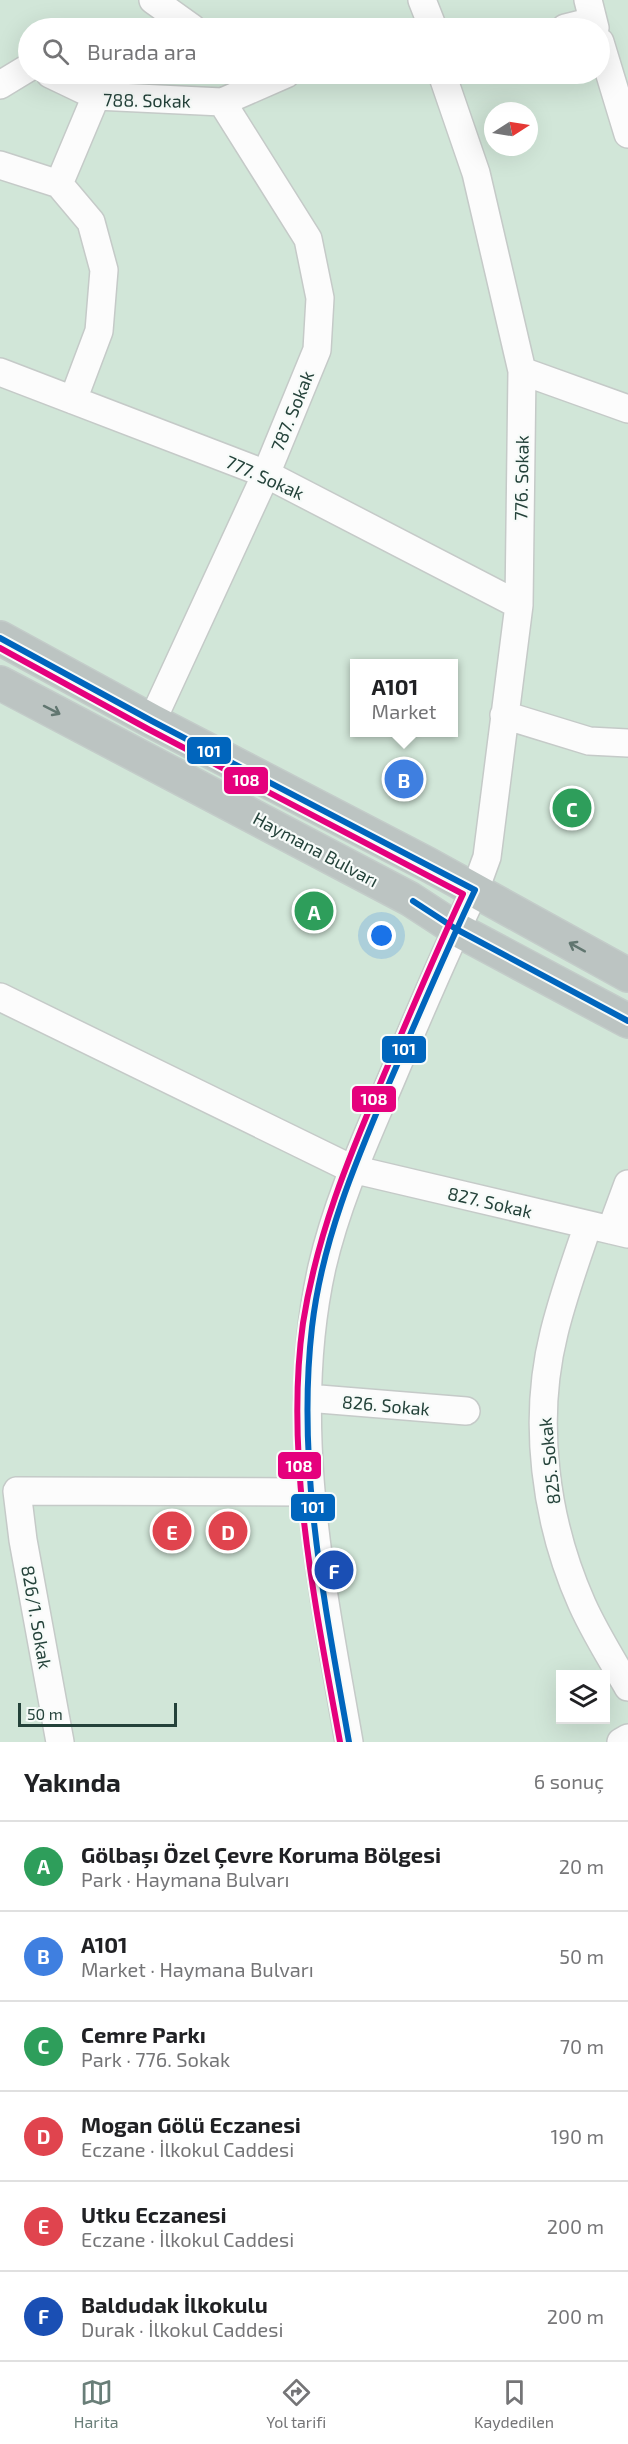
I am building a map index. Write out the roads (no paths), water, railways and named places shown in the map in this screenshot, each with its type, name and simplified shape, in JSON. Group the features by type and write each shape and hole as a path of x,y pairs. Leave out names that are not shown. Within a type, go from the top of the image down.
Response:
{"highway":[{"name":"Haymana Bulvarı","path":"0,638 152,721 475,890 628,975"},
{"name":"Haymana Bulvarı","path":"0,683 410,899 456,928 628,1021"}],"street":[{"path":"153,0 178,18"},
{"path":"0,85 18,74"},
{"path":"610,75 628,134"},
{"path":"71,84 96,96"},
{"name":"788. Sokak","path":"59,183 96,96 222,102 261,84"},
{"name":"776. Sokak","path":"349,1742 321,1575 310,1492 307,1398 315,1306 322,1267 335,1218 352,1170 456,928 475,890 487,857 519,605 522,372 476,173 445,84"},
{"name":"787. Sokak","path":"152,721 266,474 316,350 320,298 308,239 222,102"},
{"path":"0,165 59,183 91,222 104,270 99,331 73,400"},
{"name":"777. Sokak","path":"0,372 266,474 519,605"},
{"path":"522,372 628,409"},
{"path":"504,715 589,741 628,743"},
{"name":"827. Sokak","path":"0,998 352,1170 609,1229"},
{"name":"825. Sokak","path":"628,1184 609,1229 553,1334 544,1404 544,1453 557,1528 565,1559 582,1603 628,1687"},
{"name":"826. Sokak","path":"307,1398 466,1411"},
{"name":"826/1. Sokak","path":"60,1742 25,1551 17,1491 310,1492"},
{"path":"621,1742 628,1738"}],"place":[{"name":"A101","path":"404,779"},
{"name":"Cemre Parkı","path":"572,808"},
{"name":"Gölbaşı Özel Çevre Koruma Bölgesi","path":"314,911"},
{"name":"Utku Eczanesi","path":"172,1531"},
{"name":"Mogan Gölü Eczanesi","path":"228,1531"},
{"name":"Baldudak İlkokulu","path":"334,1570"}]}
